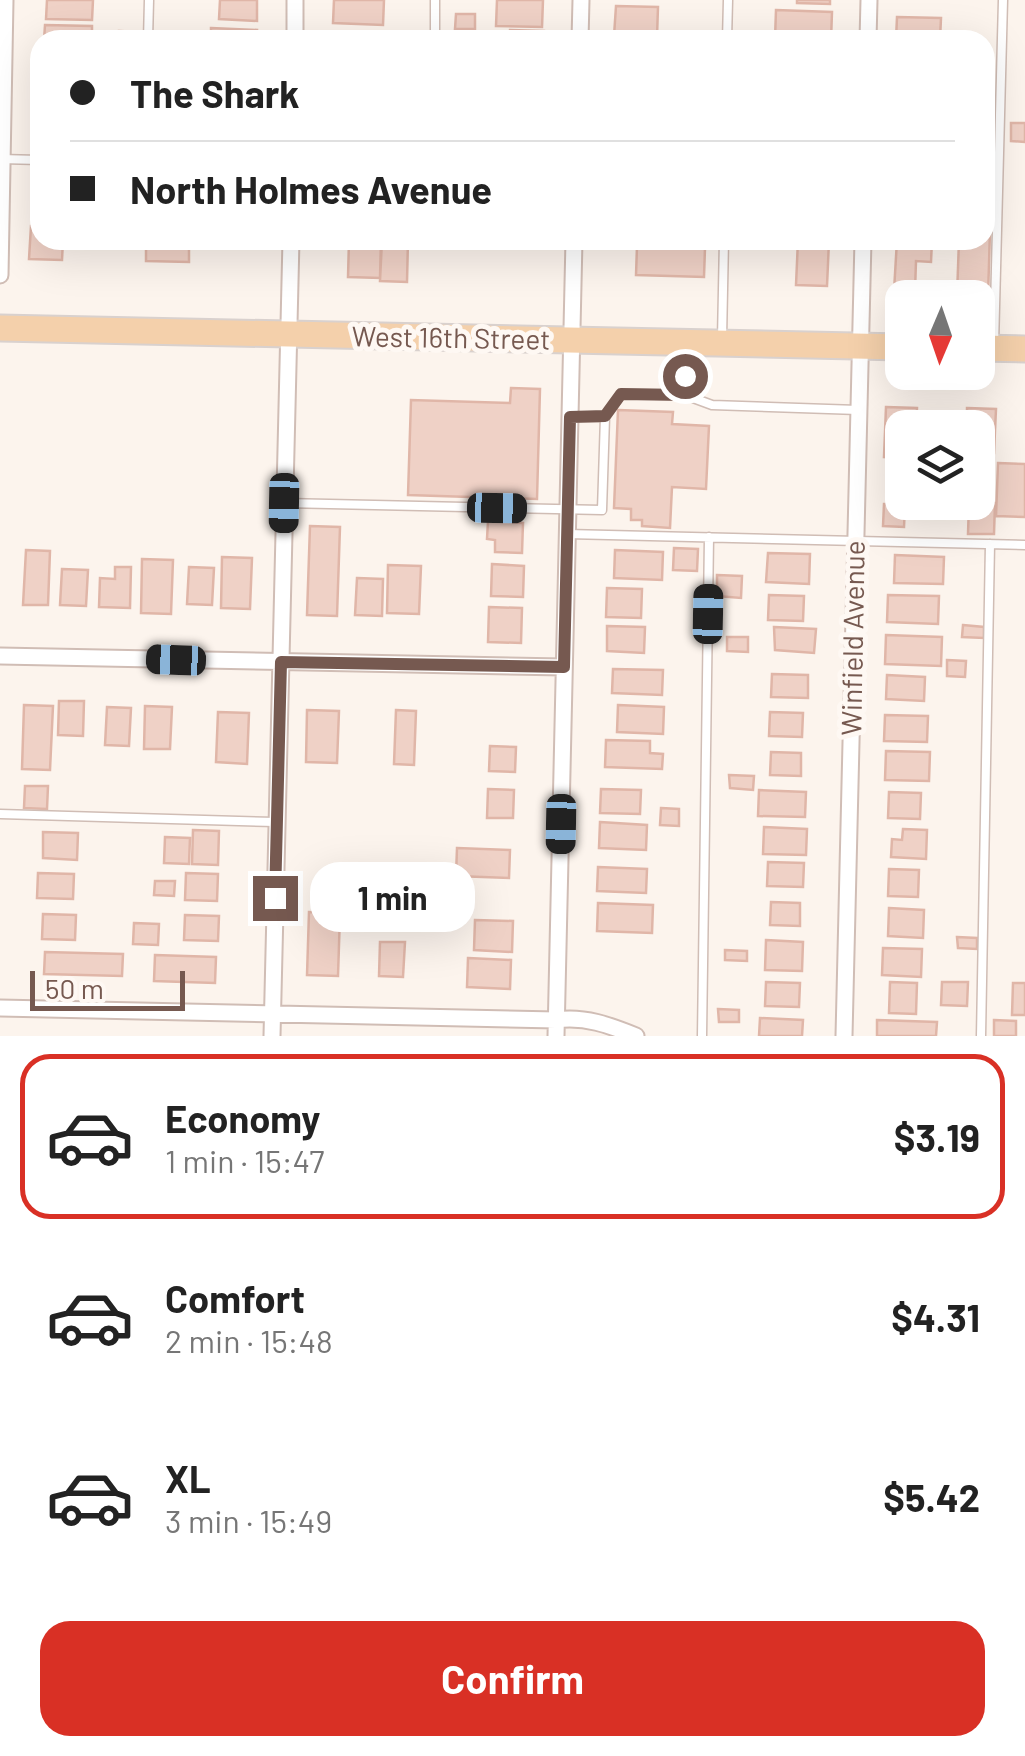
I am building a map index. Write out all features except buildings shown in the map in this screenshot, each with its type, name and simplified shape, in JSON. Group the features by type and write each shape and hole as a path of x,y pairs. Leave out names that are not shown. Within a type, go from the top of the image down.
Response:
{"main road":[{"name":"West 16th Street","path":"0,328 885,347"},
{"path":"995,349 1025,349"}],"street":[{"path":"0,274 6,0"},
{"path":"294,30 295,0"},
{"path":"580,0 580,30"},
{"path":"868,30 869,0"},
{"path":"272,1036 291,250"},
{"path":"556,1028 574,250"},
{"name":"Winfield Avenue","path":"844,1036 863,250"},
{"path":"0,656 564,667"},
{"path":"0,1008 273,1013 556,1028 592,1020 636,1036"}],"lane":[{"path":"148,30 149,0"},
{"path":"435,0 435,30"},
{"path":"727,30 728,0"},
{"path":"995,164 1003,0"},
{"path":"1,159 30,160"},
{"path":"722,344 724,250"},
{"path":"989,280 991,250"},
{"path":"685,395 686,343"},
{"path":"284,503 602,510 605,416 621,394 685,395 712,405 858,410"},
{"path":"570,417 605,416"},
{"path":"568,534 1025,545"},
{"path":"702,1036 708,537"},
{"path":"981,1036 990,544"},
{"path":"0,814 277,822"}],"route":[{"path":"275,898 281,662 564,667 570,417 605,416 621,394 685,395 685,376"}]}
